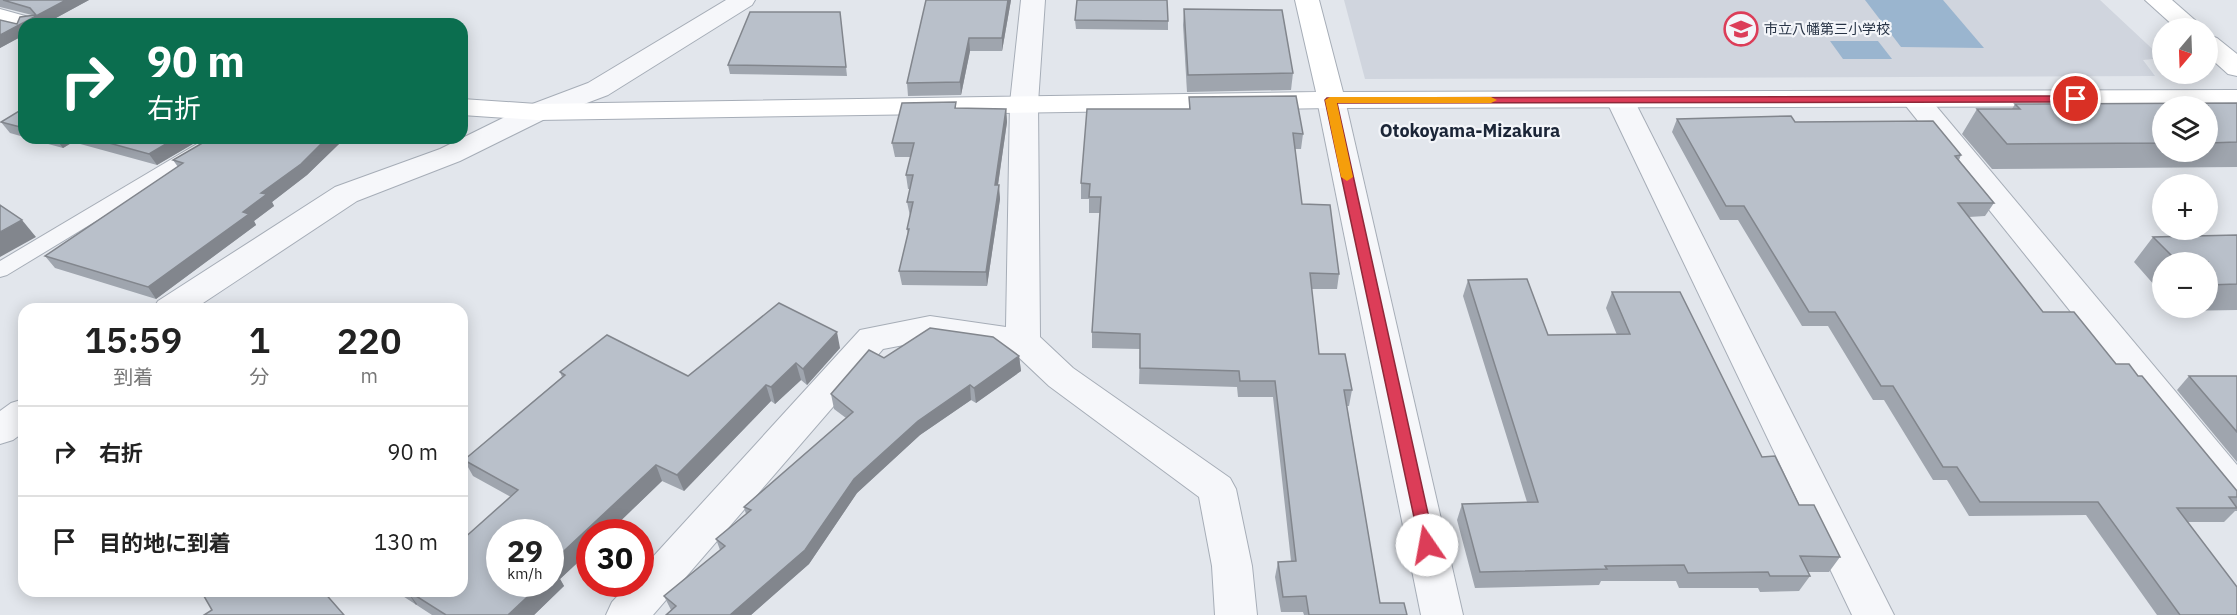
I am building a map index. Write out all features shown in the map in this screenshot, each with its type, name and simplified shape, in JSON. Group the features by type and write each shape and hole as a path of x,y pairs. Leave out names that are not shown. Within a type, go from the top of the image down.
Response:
{"street":[{"path":"179,303 346,194 450,155 537,112 598,89 743,0"},
{"path":"1023,341 1024,104 1033,0"},
{"path":"1307,0 1443,615"},
{"path":"2157,0 2179,18"},
{"path":"0,16 18,21"},
{"path":"2218,52 2237,68"},
{"path":"468,107 537,112 1330,100 2237,98"},
{"path":"1620,100 1873,615"},
{"path":"1916,100 2237,492"},
{"path":"627,615 872,339 930,328 1023,341 1061,377 1217,489 1232,566 1236,615"},
{"path":"0,430 18,417"}],"lane":[{"path":"0,270 210,144"}],"shaded area":[{"name":"市立八幡第三小学校","path":"1344,0 2100,0 2152,49 2152,59 2143,60 2152,72 2152,76 1365,79"}],"water":[{"path":"1865,0 1943,0 1984,48 1901,47"},
{"path":"1830,41 1878,41 1892,59 1843,59"}],"building":[{"path":"3,0 66,0 32,18 20,18 36,15 30,8"},
{"path":"926,0 1008,0 1002,38 969,38 960,82 907,83"},
{"path":"1077,0 1167,0 1168,21 1075,20"},
{"path":"1184,9 1282,10 1293,73 1188,75"},
{"path":"750,12 840,12 846,67 728,65"},
{"path":"0,20 17,24 18,22 18,25 0,35"},
{"path":"1296,96 1303,134 1293,133 1302,204 1330,205 1339,274 1310,273 1319,354 1345,354 1352,390 1344,390 1380,603 1404,603 1407,615 1309,615 1306,596 1283,597 1278,562 1296,561 1275,381 1240,381 1239,371 1140,368 1140,334 1092,332 1101,197 1089,197 1090,184 1081,183 1087,109 1190,109 1189,97"},
{"path":"956,102 955,108 1006,109 995,185 999,185 986,272 899,271 913,202 907,202 913,175 906,175 914,143 892,143 902,103"},
{"path":"2152,103 2152,143 2007,144 1977,109 2020,109 2015,104"},
{"path":"2218,103 2237,103 2237,142 2218,143"},
{"path":"18,112 18,126 1,122"},
{"path":"1791,116 1795,122 1933,121 1961,155 1955,156 1994,203 1958,203 2043,312 2074,312 2116,364 2129,364 2138,376 2142,376 2237,491 2237,497 2229,497 2237,508 2177,508 2237,587 2237,615 2180,615 2098,502 1980,502 1957,467 1943,467 1893,386 1881,386 1835,312 1809,312 1744,206 1726,206 1677,119"},
{"path":"113,144 166,144 149,154"},
{"path":"201,144 321,144 301,164 261,193 267,194 243,212 249,214 148,287 45,256 183,163 173,160"},
{"path":"0,205 22,220 0,232"},
{"path":"2218,235 2237,235 2237,284 2218,285 2218,252 2168,252 2156,240 2218,240"},
{"path":"1527,279 1548,335 1630,334 1612,292 1680,292 1762,457 1775,456 1799,505 1814,505 1840,557 1800,556 1810,576 1770,576 1768,572 1688,573 1684,565 1480,572 1462,504 1538,502 1468,280"},
{"path":"779,303 837,332 803,369 796,363 771,387 766,385 677,475 656,465 598,519 576,519 576,540 564,551 564,519 486,519 486,597 527,597 508,615 446,615 418,597 468,597 468,535 518,490 468,462 468,457 565,375 560,372 607,335 688,376"},
{"path":"930,328 993,337 1019,356 974,388 970,385 918,421 854,479 805,550 730,615 666,615 676,606 664,596 725,546 716,539 751,510 744,507 853,412 831,394 869,350 884,358"},
{"path":"2189,376 2237,376 2237,432"},
{"path":"204,597 328,597 344,615 204,615 212,610"}],"slow traffic":[{"path":"1347,177 1330,100 1491,100"}],"place":[{"name":"市立八幡第三小学校","path":"1741,29"}],"district":[{"name":"Otokoyama-Mizakura","path":"1470,131"}],"route":[{"path":"1427,545 1330,100 2076,99"}]}
